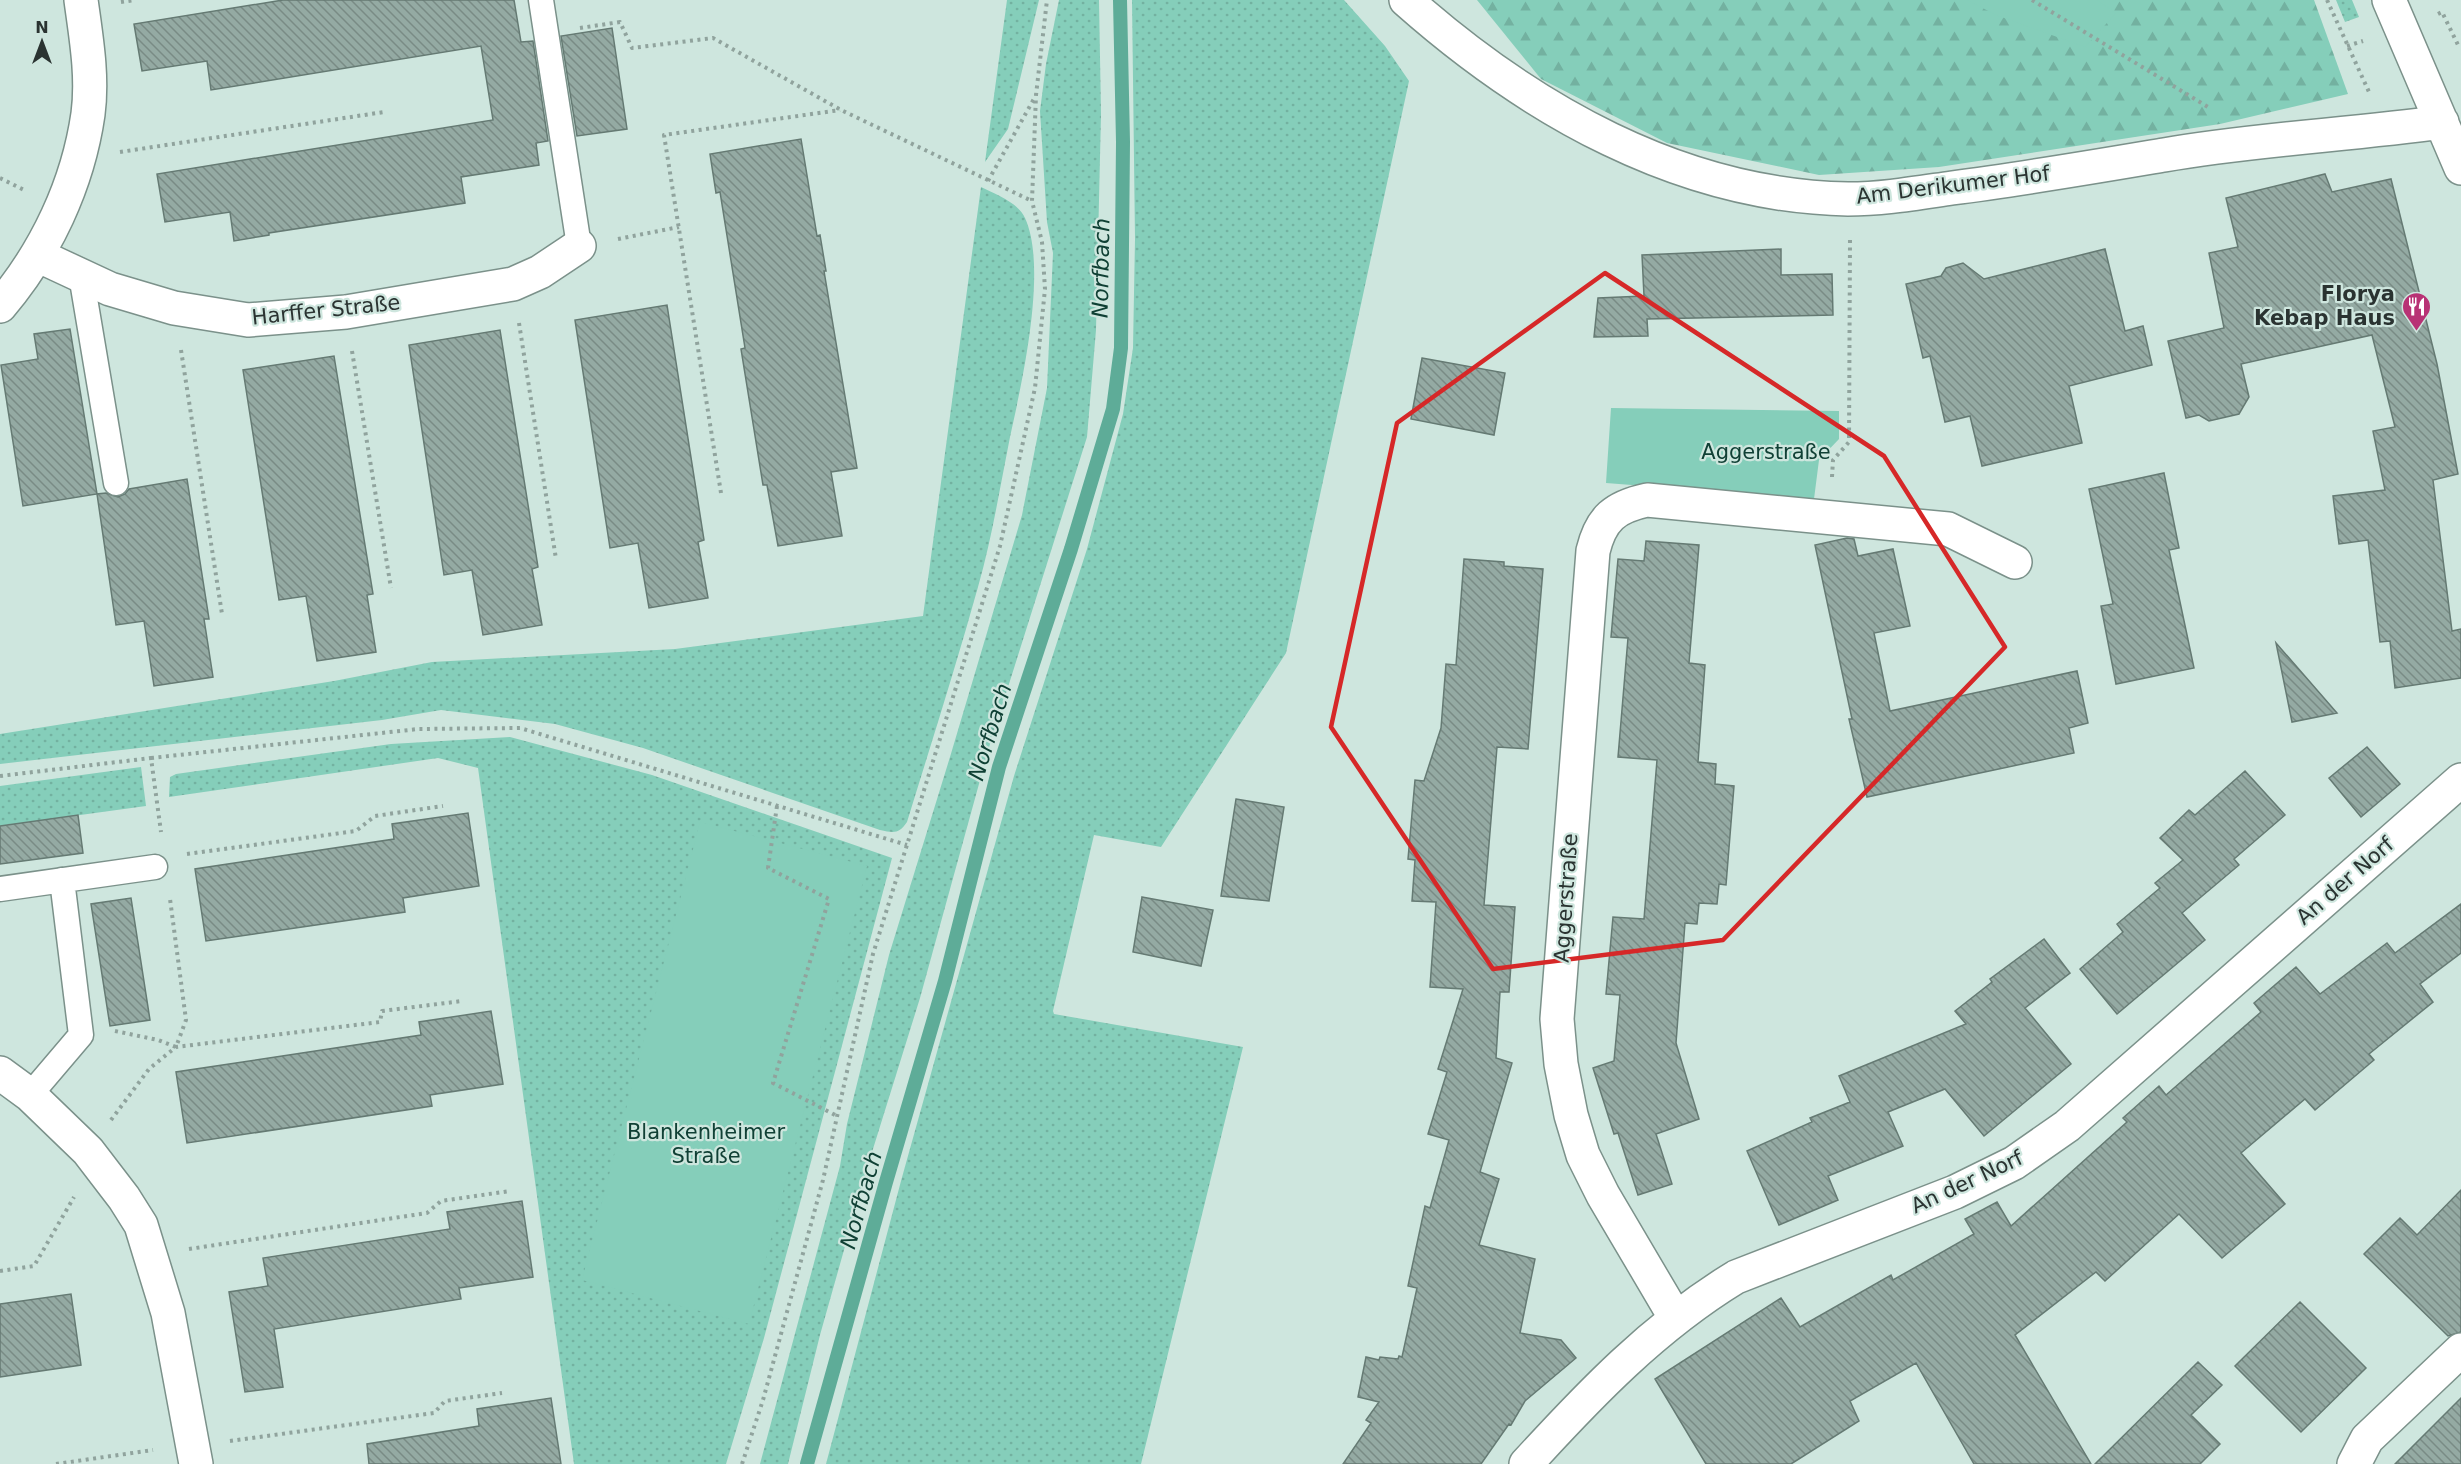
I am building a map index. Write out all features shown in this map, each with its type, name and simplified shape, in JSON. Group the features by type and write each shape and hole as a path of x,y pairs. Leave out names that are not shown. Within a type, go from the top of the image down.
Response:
{"street":[{"path":"1,304 16,287 37,255 62,208 77,159 88,113 89,63 81,0"},
{"name":"Am Derikumer Hof","path":"1406,0 1469,52 1514,85 1575,121 1646,156 1710,178 1800,196 1849,199 1919,194 2244,143 2391,129 2452,118"},
{"path":"2389,0 2452,118 2461,168"},
{"name":"Harffer Straße","path":"37,255 111,289 174,308 248,320 346,312 513,284 540,272 579,246"},
{"name":"Aggerstraße","path":"1676,1317 1603,1195 1583,1155 1571,1115 1561,1064 1557,1019 1593,550 1598,531 1609,516 1627,504 1647,500 1948,529 2016,562"},
{"name":"An der Norf","path":"1526,1464 1589,1395 1676,1317 1736,1277 1955,1192 2014,1163 2067,1126 2461,780"},
{"path":"0,1073 30,1095 88,1151 119,1190 141,1225 168,1313 195,1455"},
{"path":"2354,1464 2367,1439 2461,1350"}],"lane":[{"path":"541,0 579,246"},
{"path":"81,275 116,483"},
{"path":"0,889 166,862"},
{"path":"30,1095 81,1035 62,880"}],"path":[{"path":"742,1464 763,1400 823,1180 873,954 1000,546 1035,388 1045,289 1042,242 1032,201 1036,95 1047,0"},
{"path":"2032,0 2210,108 2244,143"},
{"path":"2327,0 2368,92 2391,129"},
{"path":"546,33 621,22 632,48 713,38 841,110 1032,201"},
{"path":"988,181 1036,95"},
{"path":"721,493 664,135 841,110"},
{"path":"77,159 384,112"},
{"path":"1829,517 1833,460 1849,442 1849,199"},
{"path":"579,246 679,227"},
{"path":"513,284 556,559"},
{"path":"174,308 222,614"},
{"path":"346,312 391,588"},
{"path":"0,776 418,729 520,728 907,845"},
{"path":"151,758 157,803"},
{"path":"166,862 356,831 375,816 443,806"},
{"path":"777,806 768,868 829,899 773,1083 837,1116"},
{"path":"88,1151 149,1069 176,1047 186,1020 169,892"},
{"path":"80,1023 158,1040 176,1047 380,1022 382,1011 462,1001"},
{"path":"0,1271 34,1266 77,1191"},
{"path":"154,1262 193,1247 428,1213 441,1201 510,1191"},
{"path":"195,1455 434,1413 445,1401 502,1393"},
{"path":"56,1464 158,1449"}],"highlighted area":[{"path":"1605,273 1884,456 2005,647 1723,940 1493,969 1331,727 1397,423"}],"green space":[{"path":"1007,0 1039,0 1008,129 985,162"},
{"path":"1059,0 1099,0 1101,114 1096,330 1087,437 990,744 920,998 868,1165 820,1335 788,1464 760,1464 840,1166 847,1124 889,955 1022,515 1047,388 1053,253 1047,222 1040,111 1046,64"},
{"path":"1132,0 1344,0 1385,46 1409,81 1286,653 1161,847 1094,835 1053,1011 1054,1014 1243,1047 1141,1464 826,1464 901,1181 1014,776 1087,549 1123,414 1133,348 1135,239"},
{"path":"1477,0 2314,0 2348,94 2220,124 1939,167 1819,175 1667,143 1541,79"},
{"path":"1967,0 2097,0 2116,13 2085,47 1996,15"},
{"path":"2336,0 2352,0 2359,17 2345,22"},
{"path":"981,187 1012,203 1025,218 1031,240 1034,266 1031,326 1021,387 983,569 907,822 899,831 880,830 643,748 555,724 441,710 382,720 0,764 0,734 334,681 432,662 675,649 923,616"},
{"name":"Aggerstraße","path":"1611,408 1839,411 1839,439 1819,460 1814,499 1606,483"},
{"path":"510,737 652,775 892,858 764,1338 726,1464 574,1464 478,768 438,758 169,797 170,777 176,774 391,744"},
{"path":"141,767 146,806 0,826 0,786"},
{"name":"Blankenheimer Straße","path":"700,822 867,866 749,1324 582,1280"}],"building":[{"path":"283,0 514,0 521,42 533,41 548,141 536,143 539,165 461,177 465,203 269,233 269,235 234,241 230,212 165,222 157,174 493,120 481,46 211,90 207,61 142,71 134,24"},
{"path":"612,28 627,129 577,136 561,36"},
{"path":"801,139 817,236 820,235 857,468 831,472 842,536 778,546 767,485 763,485 741,349 745,348 720,192 716,193 710,154"},
{"path":"2325,174 2332,192 2391,179 2437,364 2458,474 2433,480 2452,631 2461,629 2461,678 2395,688 2390,641 2380,642 2368,540 2339,544 2333,496 2385,490 2373,431 2395,427 2372,335 2241,364 2249,397 2239,414 2209,421 2199,415 2186,418 2168,341 2224,328 2209,253 2238,247 2226,198"},
{"path":"1781,249 1781,275 1832,274 1833,315 1647,319 1648,336 1594,337 1598,298 1644,296 1642,255"},
{"path":"2105,249 2125,331 2143,326 2152,365 2069,386 2082,443 1982,466 1970,416 1945,422 1930,356 1923,358 1906,284 1941,276 1946,268 1963,263 1984,279"},
{"path":"667,305 704,540 698,542 708,598 649,608 638,543 610,548 575,320"},
{"path":"70,329 97,494 23,506 1,365 38,359 34,334"},
{"path":"500,330 538,567 532,569 542,625 483,635 472,570 444,575 409,345"},
{"path":"334,356 373,594 367,595 376,652 317,661 306,596 279,600 243,370"},
{"path":"1422,358 1505,373 1494,435 1411,419"},
{"path":"2164,473 2179,548 2169,550 2194,668 2116,684 2101,606 2113,604 2089,489"},
{"path":"187,479 209,619 204,619 213,677 154,686 144,621 116,625 97,494 106,493 118,497 129,489"},
{"path":"1847,538 1854,539 1858,556 1893,549 1910,626 1874,633 1890,711 2077,671 2088,723 2069,728 2074,753 1867,797 1849,719 1852,719 1815,545"},
{"path":"1646,541 1699,545 1689,663 1705,665 1698,762 1716,764 1715,784 1734,786 1726,885 1719,884 1717,904 1699,903 1697,924 1685,923 1676,1043 1699,1119 1656,1134 1672,1184 1638,1195 1618,1133 1614,1134 1593,1068 1614,1061 1620,995 1606,994 1613,917 1644,919 1657,760 1618,757 1628,638 1611,637 1618,559 1644,561"},
{"path":"1464,559 1504,562 1504,566 1543,569 1528,749 1497,747 1484,905 1515,907 1509,992 1500,992 1496,1058 1512,1063 1480,1172 1499,1179 1479,1245 1535,1259 1520,1333 1561,1340 1576,1358 1525,1401 1511,1425 1509,1424 1481,1464 1343,1464 1371,1423 1366,1420 1379,1402 1358,1397 1366,1357 1379,1360 1380,1357 1398,1359 1399,1356 1402,1357 1417,1288 1408,1286 1425,1206 1430,1208 1449,1140 1428,1134 1447,1072 1438,1069 1463,989 1430,987 1436,902 1412,901 1415,860 1408,859 1415,780 1424,781 1441,728 1446,664 1456,665"},
{"path":"2276,643 2337,713 2292,722"},
{"path":"2367,747 2400,784 2361,817 2329,778"},
{"path":"2245,771 2285,815 2234,859 2239,865 2182,913 2205,940 2117,1014 2080,969 2123,932 2117,924 2160,888 2155,883 2183,860 2160,838 2189,810 2195,815"},
{"path":"1236,799 1284,807 1269,901 1221,896"},
{"path":"468,813 479,886 403,898 405,912 206,941 195,869 394,839 392,824"},
{"path":"78,815 83,853 0,864 0,826"},
{"path":"1142,897 1213,910 1201,966 1133,952"},
{"path":"131,898 150,1020 110,1026 91,904"},
{"path":"2461,904 2461,953 2420,984 2433,1002 2369,1054 2374,1060 2315,1110 2305,1099 2241,1153 2285,1204 2222,1258 2179,1214 2105,1281 2096,1272 2015,1335 2091,1464 1974,1464 1916,1363 1850,1401 1859,1421 1791,1464 1706,1464 1655,1379 1781,1298 1800,1327 1891,1275 1893,1280 1974,1234 1965,1219 1997,1202 2011,1226 2127,1122 2123,1118 2159,1086 2166,1095 2261,1012 2254,1003 2296,967 2320,994 2387,943 2395,953"},
{"path":"2044,939 2070,973 2025,1008 2071,1064 1984,1136 1945,1089 1888,1112 1903,1146 1828,1176 1838,1200 1779,1225 1747,1151 1812,1122 1810,1118 1850,1102 1839,1076 1966,1024 1955,1011 1992,982 1990,979"},
{"path":"491,1011 503,1084 430,1095 432,1106 187,1143 176,1072 421,1035 419,1022"},
{"path":"2461,1190 2461,1332 2448,1336 2364,1254 2400,1218 2417,1235"},
{"path":"522,1201 533,1277 459,1288 461,1299 274,1329 283,1387 245,1392 229,1292 268,1286 263,1258 450,1229 447,1212"},
{"path":"71,1294 81,1365 0,1377 0,1304"},
{"path":"2300,1302 2366,1368 2301,1432 2235,1366"},
{"path":"2198,1362 2222,1385 2191,1415 2220,1444 2200,1464 2095,1464"},
{"path":"551,1398 561,1464 369,1464 367,1444 479,1426 477,1409"},
{"path":"2461,1398 2461,1464 2395,1464"}],"waterway":[{"name":"Norfbach","path":"807,1464 945,981 999,767 1071,549 1113,409 1121,348 1123,142 1120,0"}],"place":[{"name":"Florya Kebap Haus","path":"2416,332"}]}
